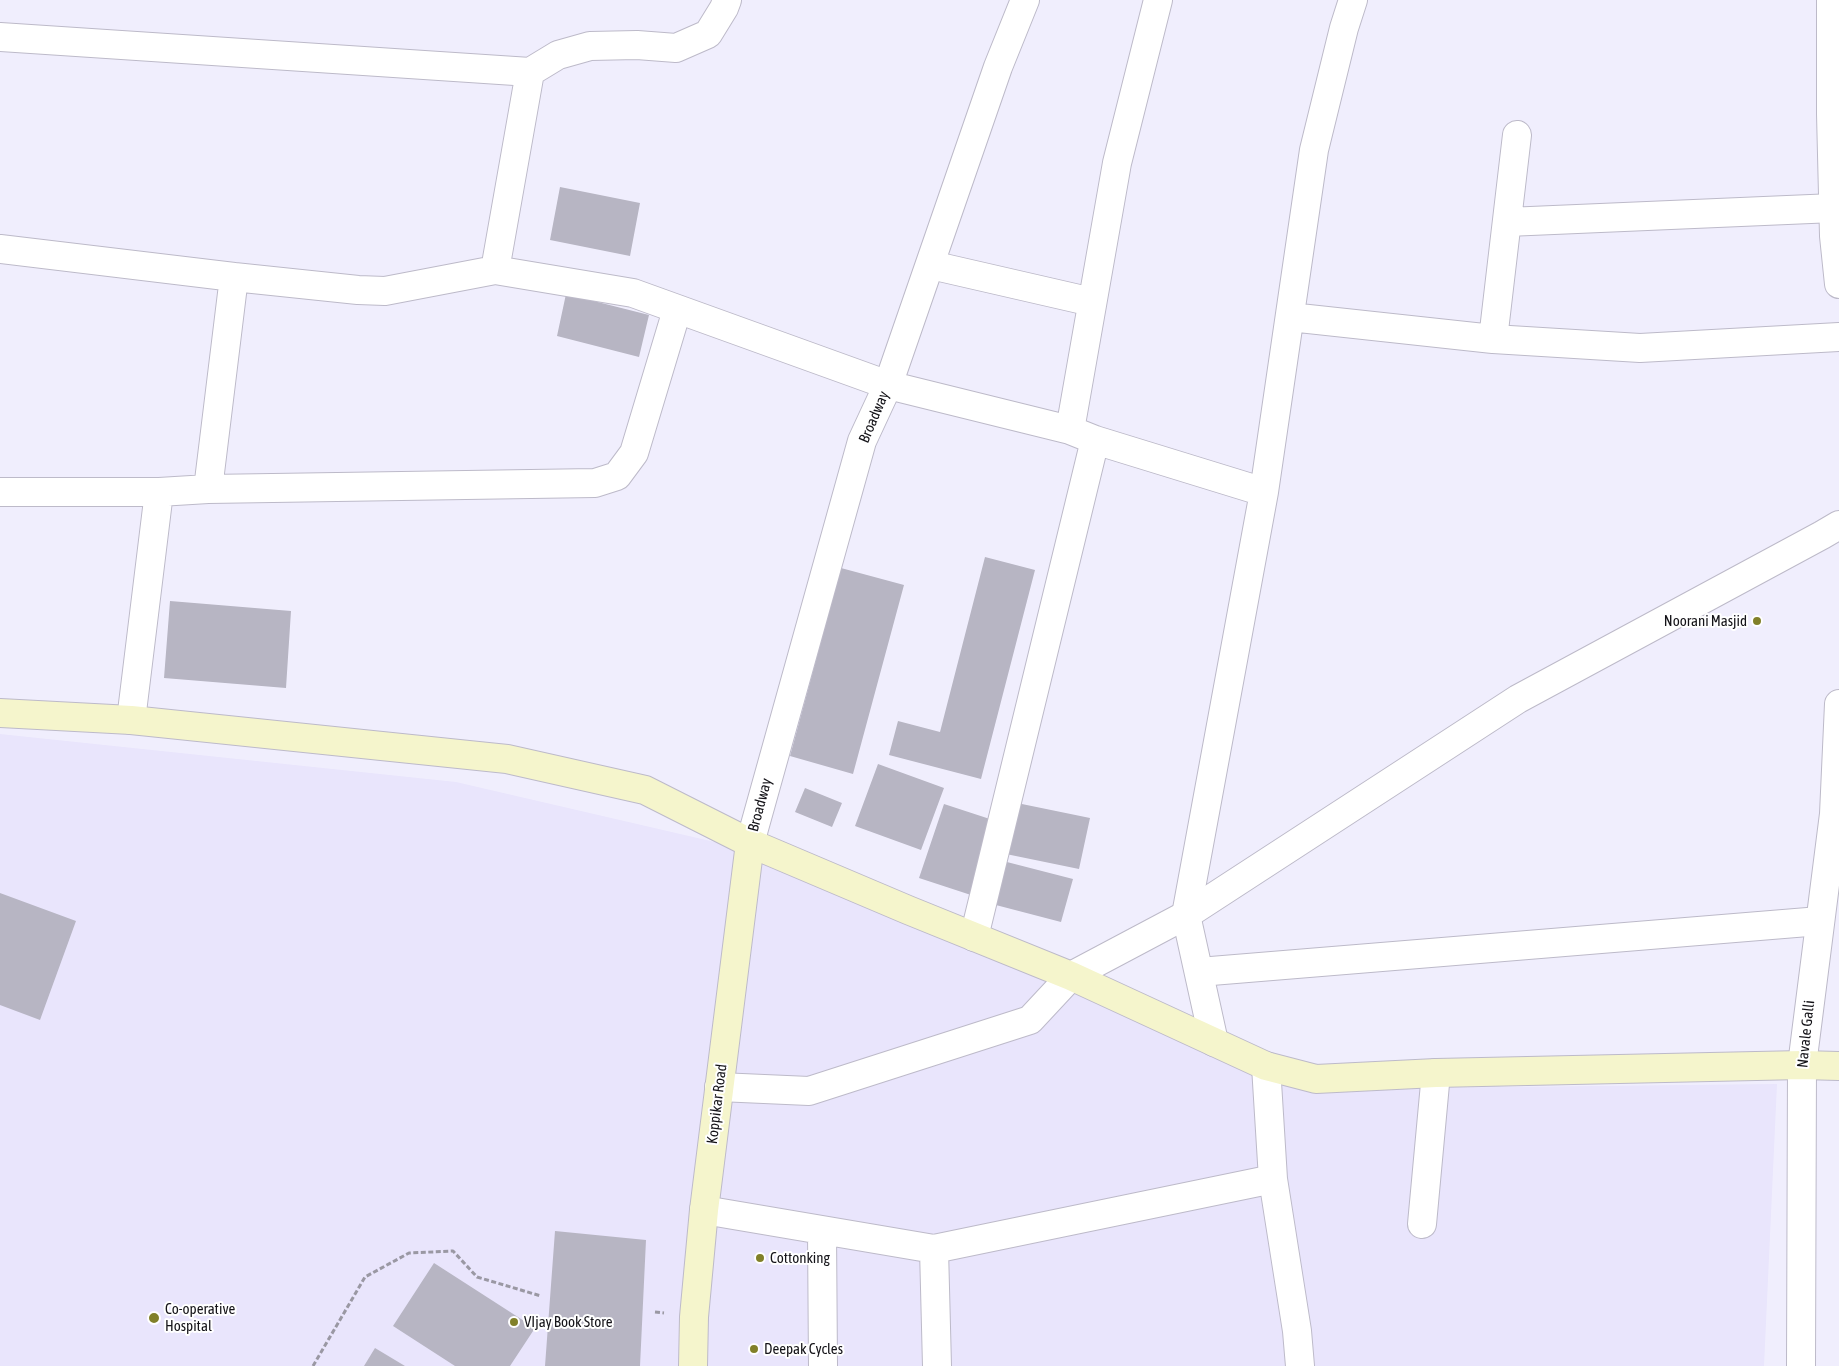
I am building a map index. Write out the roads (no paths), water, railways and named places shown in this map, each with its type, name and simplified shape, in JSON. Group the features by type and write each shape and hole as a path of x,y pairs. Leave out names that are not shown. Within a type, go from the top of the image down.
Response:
{"main road":[{"path":"0,713 131,720 508,759 645,790 750,843 1071,976 1266,1066 1316,1079 1436,1073 1802,1065 1839,1066"},
{"name":"Koppikar Road","path":"693,1366 694,1317 704,1210 750,843"}],"street":[{"path":"0,37 530,72 558,55 590,46 637,45 676,48 708,34 727,0"},
{"name":"Broadway","path":"750,843 862,442 888,385 998,67 1025,0"},
{"path":"1070,430 1117,163 1158,0"},
{"path":"1214,1042 1186,915 1264,492 1314,150 1344,28 1353,0"},
{"path":"1831,0 1831,114 1839,284"},
{"path":"495,270 530,72"},
{"path":"1493,339 1517,135"},
{"path":"1507,222 1834,208"},
{"path":"0,249 234,277 385,291 495,270 633,293 888,385 1070,430 1095,440 1264,492"},
{"path":"931,265 1092,302"},
{"path":"208,489 234,277"},
{"path":"0,492 159,492 208,489 594,483 617,476 634,453 677,310"},
{"path":"1290,317 1493,339 1640,348 1839,337"},
{"path":"974,937 1095,440"},
{"path":"131,720 159,492"},
{"path":"719,1087 809,1091 1030,1020 1071,976 1186,915 1518,699 1839,525"},
{"name":"Navale Galli","path":"1801,1366 1802,1065 1834,814 1839,704"},
{"path":"1199,972 1820,921"},
{"path":"1266,1066 1274,1179 1298,1331 1300,1366"},
{"path":"1422,1224 1436,1073"},
{"path":"704,1210 934,1249 1274,1179"},
{"path":"822,1231 823,1366"},
{"path":"934,1249 937,1366"}],"place":[{"name":"Noorani Masjid","path":"1757,621"},
{"name":"Cottonking","path":"760,1258"},
{"name":"Co-operative Hospital","path":"154,1318"},
{"name":"VIjay Book Store","path":"514,1322"},
{"name":"Deepak Cycles","path":"754,1349"}]}
